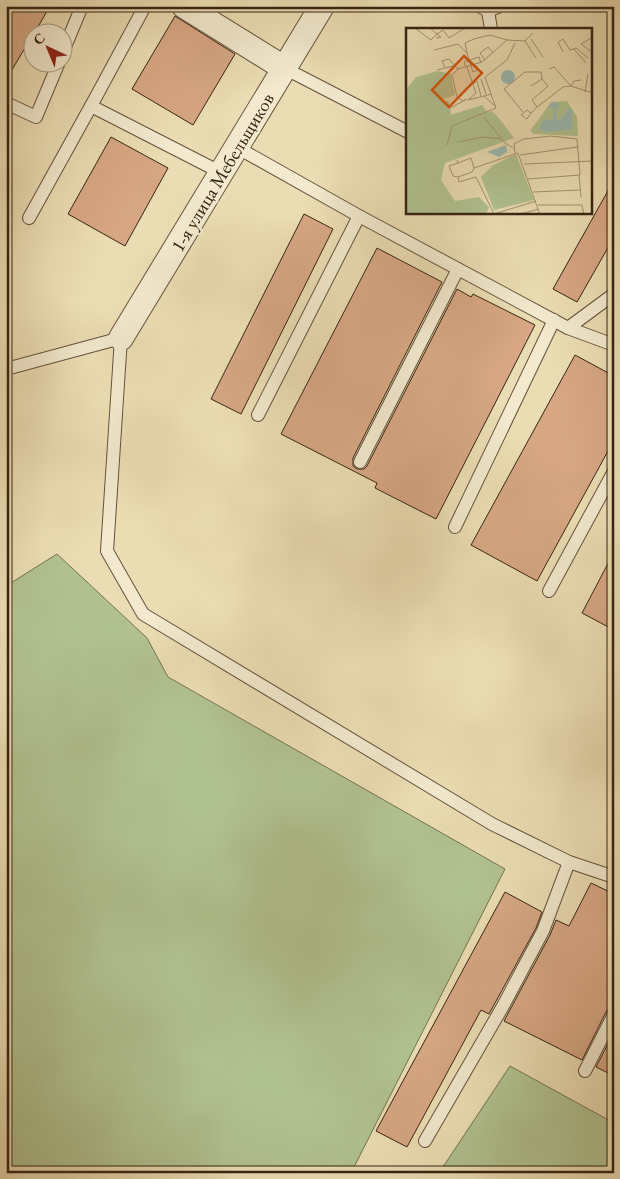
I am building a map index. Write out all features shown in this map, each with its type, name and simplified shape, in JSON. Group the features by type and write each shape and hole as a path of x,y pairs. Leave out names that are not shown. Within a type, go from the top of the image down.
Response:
{"street":[{"path":"184,6 284,68"},
{"name":"1-я улица Мебельщиков","path":"122,338 322,6"}],"lane":[{"path":"72,30 82,6"},
{"path":"29,218 146,6"},
{"path":"489,8 491,28"},
{"path":"284,68 406,131"},
{"path":"6,103 36,117 55,72"},
{"path":"91,106 222,173"},
{"path":"238,148 359,216 568,328 614,346"},
{"path":"258,415 359,216"},
{"path":"360,462 458,269"},
{"path":"568,328 614,294"},
{"path":"455,527 554,320"},
{"path":"6,369 122,338 107,551 143,614 492,824 570,862 614,877"},
{"path":"549,592 614,471"},
{"path":"424,1141 503,1006 543,930 570,862"},
{"path":"585,1071 614,1014"}],"green space":[{"path":"57,554 147,638 168,677 505,869 351,1173 6,1173 6,586"},
{"path":"510,1066 614,1123 614,1173 439,1173"}],"building":[{"path":"6,6 50,6 41,22 22,22 22,53 6,80"},
{"path":"175,16 235,54 193,125 132,89"},
{"path":"111,137 168,168 125,246 68,214"},
{"path":"614,180 614,237 577,302 553,289"},
{"path":"304,214 333,229 241,414 211,399"},
{"path":"377,248 442,282 353,458 353,466 357,469 364,469 367,466 457,289 471,297 473,294 535,325 436,519 375,488 377,483 281,434"},
{"path":"575,355 614,376 614,440 537,581 471,545"},
{"path":"614,552 614,630 582,613"},
{"path":"591,883 614,894 614,1006 607,1010 582,1060 504,1021 550,935 556,920 569,926"},
{"path":"505,892 542,912 536,928 489,1014 481,1010 407,1147 376,1131"},
{"path":"614,1032 614,1076 596,1067"}]}
